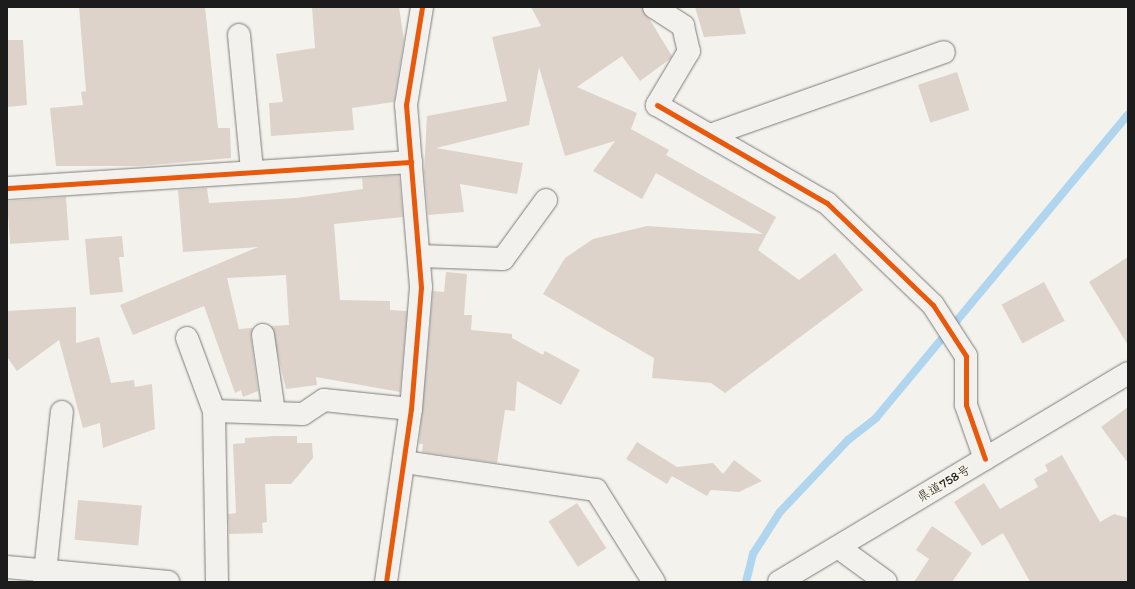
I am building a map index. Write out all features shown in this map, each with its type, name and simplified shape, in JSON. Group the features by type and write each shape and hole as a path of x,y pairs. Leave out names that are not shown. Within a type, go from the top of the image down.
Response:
{"street":[{"path":"386,582 411,409 420,256 406,105 422,7"},
{"path":"654,7 683,26 689,51 657,105 827,202 941,317 966,356 966,405 985,459"},
{"path":"239,35 252,171"},
{"path":"710,135 944,52"},
{"path":"7,188 252,171 411,162"},
{"path":"420,256 503,259 546,200"},
{"path":"263,335 274,412"},
{"path":"187,338 214,411 217,582"},
{"name":"県道758号","path":"779,582 1128,372"},
{"path":"214,411 303,414 324,400 411,409"},
{"path":"45,576 62,412"},
{"path":"404,462 596,490 654,582"},
{"path":"838,547 886,582"},
{"path":"7,568 45,576 168,582"}],"building":[{"path":"79,7 205,7 218,128 230,128 231,158 141,166 56,166 50,108 83,105 81,92 86,91"},
{"path":"312,7 399,7 404,40 394,102 352,108 354,130 271,136 269,103 283,102 276,54 315,48"},
{"path":"531,7 642,7 672,56 670,59 640,81 622,56 577,87 637,113 631,129 669,150 666,155 776,217 758,250 799,280 835,253 863,290 725,393 711,383 652,378 654,358 543,294 565,258 593,239 647,226 763,234 656,173 642,199 593,171 615,141 565,156 539,67 529,125 436,148 523,163 517,194 460,184 464,212 428,215 424,172 427,116 507,101 492,37 541,26"},
{"path":"695,7 739,7 746,34 704,37"},
{"path":"7,40 23,40 27,105 7,107"},
{"path":"957,72 969,110 930,123 918,85"},
{"path":"399,175 403,217 334,224 340,300 390,301 390,310 407,311 400,392 316,377 317,385 286,389 271,326 289,325 286,275 227,278 239,329 253,328 251,337 258,391 243,397 241,390 235,393 204,306 133,335 120,305 258,247 183,252 178,190 207,188 209,203 296,198 363,189 362,178"},
{"path":"66,197 69,240 10,244 7,201"},
{"path":"122,236 124,257 119,257 123,292 90,295 85,239"},
{"path":"1128,257 1128,345 1089,282"},
{"path":"446,272 467,274 464,315 472,315 471,330 512,334 512,338 543,355 545,351 580,370 561,405 517,381 515,411 505,410 497,463 422,452 423,444 419,444 433,291 444,292"},
{"path":"1044,282 1065,321 1022,343 1002,305"},
{"path":"76,307 76,343 99,337 111,383 134,380 135,387 152,384 155,429 103,448 100,423 83,428 59,340 17,371 7,357 7,311"},
{"path":"1128,407 1128,463 1101,427"},
{"path":"297,436 297,443 312,443 313,458 291,484 265,484 267,522 262,523 263,533 229,534 228,514 236,513 233,444 245,443 245,438"},
{"path":"637,442 677,467 713,463 723,474 734,460 762,481 739,492 711,490 707,496 672,476 667,484 626,459"},
{"path":"1062,455 1100,522 1114,514 1128,518 1128,582 1030,582 1003,533 982,546 954,502 984,483 1000,509 1038,487 1034,479 1048,471 1045,465"},
{"path":"78,500 142,506 138,545 75,540"},
{"path":"577,503 606,548 578,567 548,522"},
{"path":"932,526 972,553 952,582 914,582 929,559 916,550"}],"waterway":[{"path":"746,582 753,554 780,512 848,440 876,418 1128,115"}],"cycle path":[{"path":"386,582 411,409 421,287 406,105 422,7"},
{"path":"657,105 827,203 933,305 966,356 966,405 985,459"},
{"path":"7,188 411,162"}]}
